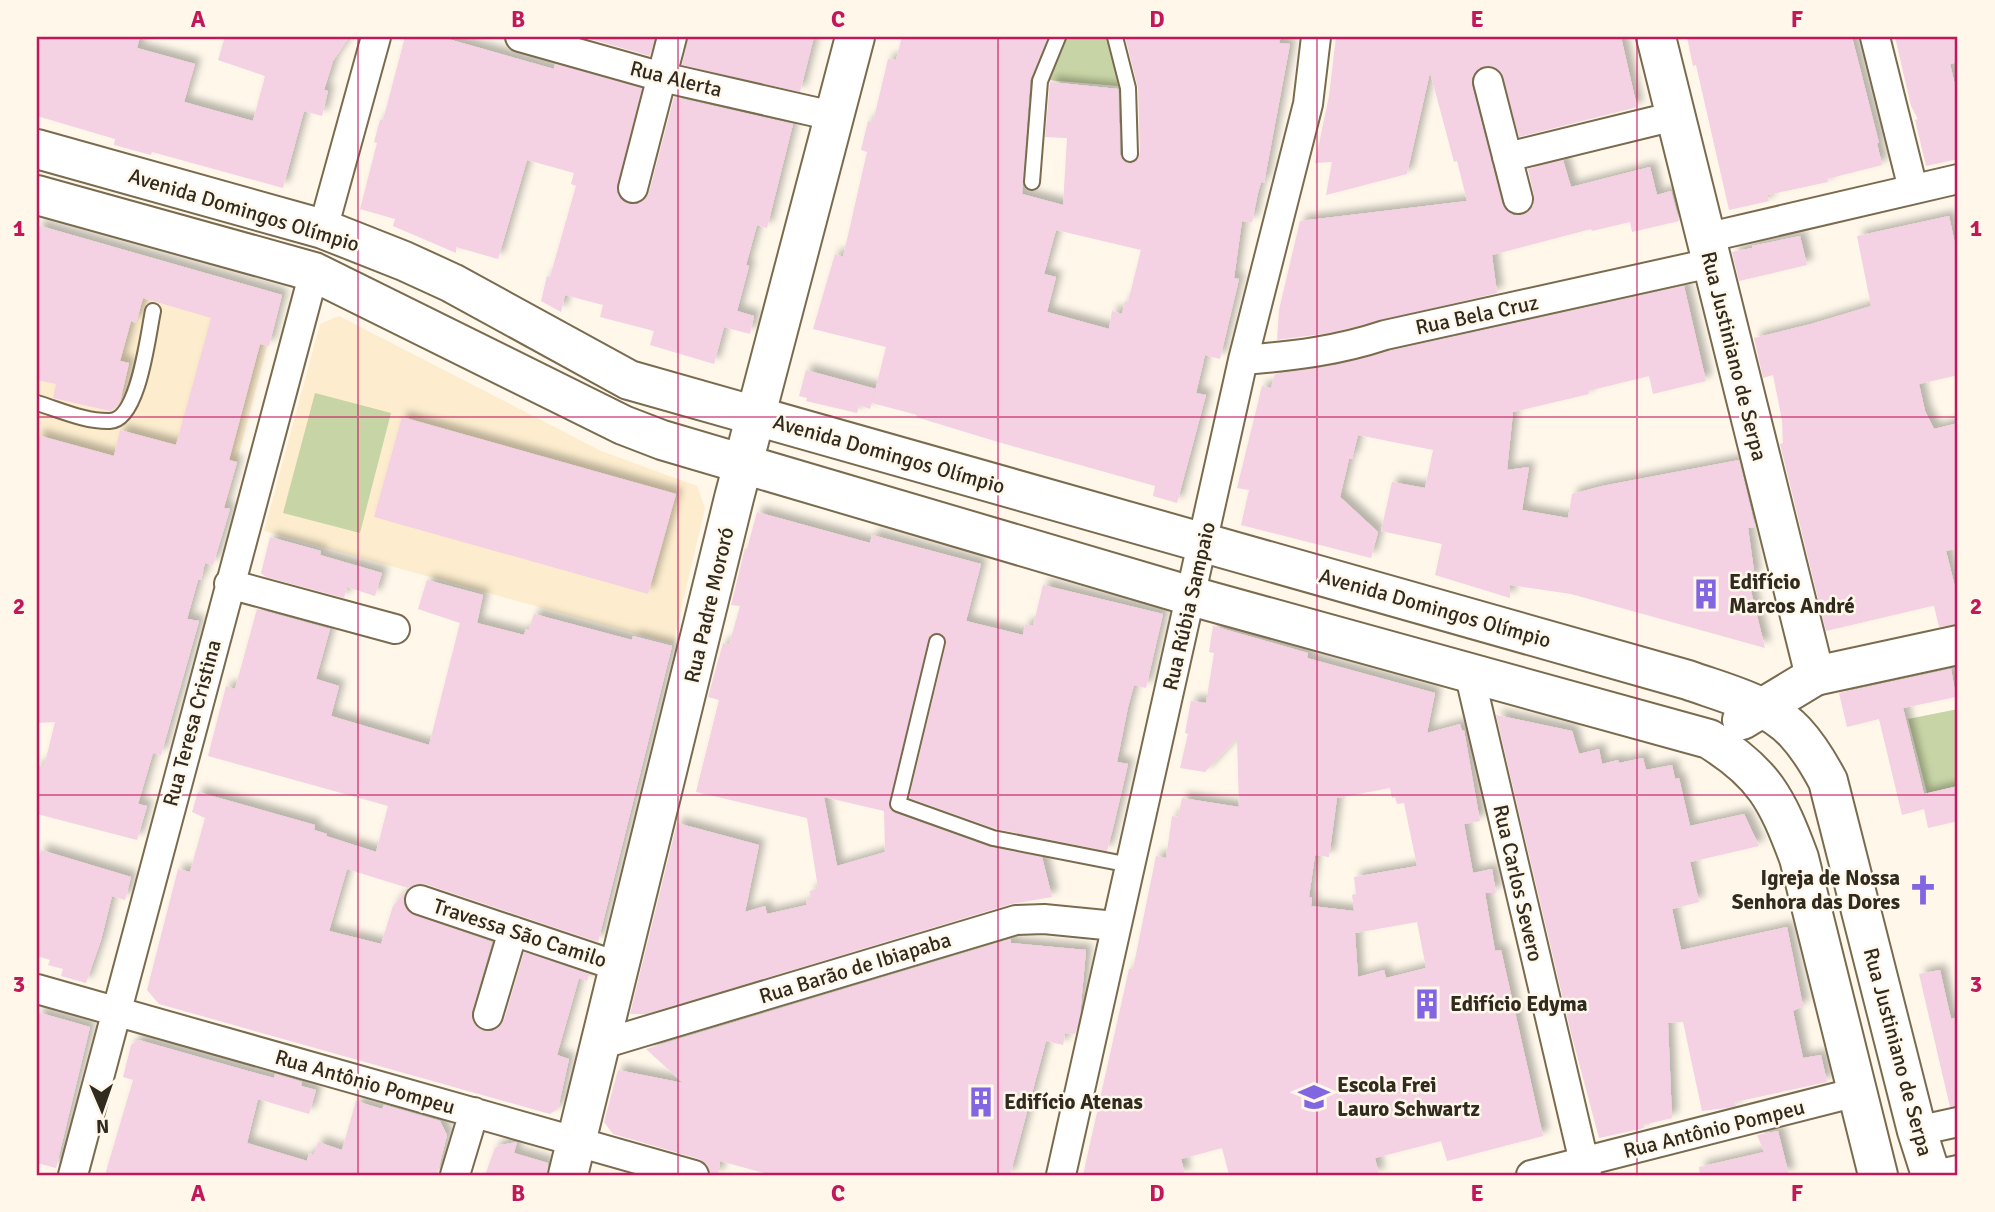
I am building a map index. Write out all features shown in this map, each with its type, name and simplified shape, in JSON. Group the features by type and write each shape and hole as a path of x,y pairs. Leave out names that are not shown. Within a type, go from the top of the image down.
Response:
{"main road":[{"name":"Rua Padre Mororó","path":"572,1158 755,416 855,37"},
{"name":"Rua Justiniano de Serpa","path":"1656,37 1815,676"},
{"name":"Avenida Domingos Olímpio","path":"37,149 323,229 404,261 452,284 629,380 1688,680 1762,708"},
{"name":"Avenida Domingos Olímpio","path":"37,195 314,272 623,425 662,440 1191,596 1709,739 1736,756 1771,793"},
{"path":"1526,688 1568,683 1606,689 1714,723 1737,723 1815,676 1958,645"},
{"path":"1815,676 1771,793 1799,858 1878,1175"},
{"name":"Rua Justiniano de Serpa","path":"1762,708 1794,731 1828,782 1917,1131 1933,1175"}],"street":[{"path":"323,229 376,37"},
{"name":"Rua Alerta","path":"520,37 662,77 833,116"},
{"path":"633,188 673,37"},
{"name":"Rua Rúbia Sampaio","path":"1061,1175 1243,360 1308,104 1316,37"},
{"path":"1875,37 1913,189"},
{"path":"1488,82 1518,199"},
{"path":"1507,157 1675,116"},
{"name":"Rua Bela Cruz","path":"1243,360 1316,354 1349,347 1385,335 1708,251 1913,189 1958,179"},
{"name":"Rua Teresa Cristina","path":"73,1175 314,272"},
{"path":"229,583 395,629"},
{"name":"Rua Carlos Severo","path":"1469,672 1585,1169"},
{"name":"Travessa São Camilo","path":"420,900 620,967"},
{"name":"Rua Barão de Ibiapaba","path":"599,1045 1016,920 1044,919 1115,926"},
{"path":"488,1015 513,931"},
{"name":"Rua Antônio Pompeu","path":"37,989 474,1112 572,1158 694,1175"},
{"name":"Rua Antônio Pompeu","path":"1531,1175 1585,1169 1857,1092"},
{"path":"455,1175 474,1112"},
{"path":"1917,1131 1958,1122"},
{"path":"1933,1175 1958,1170"}],"lane":[{"path":"1032,182 1040,81 1058,37"},
{"path":"1115,37 1128,88 1130,154"},
{"path":"37,403 93,420 114,422 127,413 135,395 153,311"},
{"path":"937,642 898,804 993,838 1130,865"}],"shaded area":[{"path":"37,226 280,296 225,508 37,456"},
{"path":"339,316 601,451 697,486 705,508 673,644 264,531 320,324"}],"green space":[{"path":"1064,37 1108,37 1118,86 1047,80"},
{"path":"315,393 391,413 360,533 283,513"},
{"path":"1958,709 1958,786 1927,793 1908,719"}],"building":[{"path":"37,37 140,37 137,48 195,64 184,102 253,121 265,76 218,60 225,37 349,37 333,61 324,90 328,91 322,116 304,111 283,188 152,152 151,155 114,145 115,139 37,116"},
{"path":"405,37 441,37 554,69 555,64 642,88 617,185 617,193 621,199 630,204 638,204 649,193 674,97 793,124 767,228 757,225 746,265 749,266 737,311 754,316 750,334 724,327 714,364 650,345 654,331 600,317 603,305 565,295 561,312 541,301 576,186 571,184 574,173 527,160 498,259 456,247 456,253 393,226 395,219 360,209 377,143 374,142 380,120 383,120"},
{"path":"590,37 655,37 650,56"},
{"path":"688,37 814,37 800,92 682,65"},
{"path":"902,37 1048,37 1030,80 1022,194 1063,205 1067,138 1045,137 1050,82 1118,89 1120,155 1125,162 1131,164 1140,154 1138,88 1125,37 1281,37 1279,43 1290,44 1264,183 1261,182 1252,222 1242,221 1234,278 1239,279 1220,359 1205,355 1196,393 1206,395 1177,503 1153,496 1155,486 872,403 886,347 813,329 835,254 843,257 867,152 861,150 868,121 873,122 888,59 896,60","holes":["1056,230 1141,250 1128,302 1125,301 1122,314 1112,311 1109,329 1047,312 1056,277 1044,274"]},
{"path":"1336,37 1621,37 1637,107 1519,137 1500,71 1492,66 1483,66 1476,71 1472,86 1502,203 1513,215 1529,211 1534,204 1534,196 1528,169 1563,160 1571,187 1650,167 1657,195 1671,191 1679,221 1632,232 1630,222 1592,231 1591,229 1492,255 1497,293 1329,333 1277,340 1279,310 1300,221 1467,201 1430,72 1407,174 1326,195 1332,162 1315,163 1329,96"},
{"path":"1687,37 1852,37 1882,165 1827,179 1828,182 1767,195 1769,201 1729,210 1696,65 1693,66"},
{"path":"1895,37 1955,37 1958,62 1950,64 1958,98 1958,159 1926,166 1915,120 1918,119 1911,106"},
{"path":"1949,216 1958,258 1958,375 1919,384 1925,411 1934,429 1958,423 1958,548 1946,551 1958,599 1958,624 1939,627 1932,606 1826,631 1780,444 1783,443 1782,420 1773,375 1763,378 1754,338 1871,306 1857,236"},
{"path":"37,225 282,295 269,346 260,344 229,460 237,462 224,508 230,509 213,565 205,563 187,619 199,621 161,755 153,753 138,804 147,806 137,840 37,814 37,765 44,767 55,722 37,723 37,435 114,456 120,430 176,445 211,318 143,298 136,323 131,321 120,361 129,363 120,402 114,409 110,411 53,398 56,384 37,380"},
{"path":"1800,236 1807,265 1739,281 1732,252"},
{"path":"1684,286 1706,381 1653,394 1649,376 1513,412 1507,470 1529,467 1522,510 1568,518 1572,494 1739,460 1755,527 1748,528 1755,578 1748,579 1765,648 1571,594 1510,585 1510,598 1435,575 1442,544 1381,531 1392,482 1425,488 1433,450 1358,435 1340,497 1378,532 1371,558 1241,525 1249,490 1237,488 1262,386 1271,388 1275,374 1336,365"},
{"path":"806,370 876,389 870,409 859,405 857,413 806,401 807,398 799,396"},
{"path":"402,417 676,494 648,594 374,517"},
{"path":"757,512 870,543 872,535 981,564 966,621 1023,635 1025,624 1033,626 1043,585 1163,614 1146,688 1134,685 1128,707 1117,762 1128,764 1114,824 1107,851 996,829 909,798 946,644 943,635 934,633 928,640 889,807 895,813 990,847 1042,857 1052,897 1011,904 646,1014 630,1014 677,823 759,845 745,912 765,906 767,914 807,905 806,900 811,899 810,891 818,888 807,818 696,792 719,700 708,697 723,643 729,645 740,606 731,605 745,548 747,549","holes":["824,797 884,811 885,852 837,866"]},
{"path":"270,537 321,551 320,555 382,573 375,596 347,587 344,598 266,577 261,573"},
{"path":"427,580 483,595 477,623 524,635 534,614 632,640 633,636 672,646 598,942 425,884 408,888 347,869 329,931 381,944 393,906 406,891 404,904 414,915 492,942 472,1011 476,1026 484,1031 493,1031 504,1020 524,952 589,974 587,981 579,978 557,1055 569,1059 558,1109 550,1114 159,1004 147,990 178,869 190,872 205,818 192,812 198,792 315,825 314,830 327,834 326,836 376,852 388,806 208,756 226,686 235,689 257,609 330,629 316,679 339,686 331,716 429,745 460,623 418,609"},
{"path":"1213,626 1308,653 1307,658 1435,693 1427,733 1460,724 1462,731 1464,730 1480,821 1464,824 1473,873 1492,869 1496,893 1485,893 1495,951 1501,950 1543,1136 1447,1161 1441,1141 1375,1158 1379,1175 1229,1175 1222,1148 1181,1159 1185,1175 1083,1175 1129,969 1133,969 1156,856 1166,858 1172,816 1178,817 1182,798 1239,807 1237,738 1205,772 1180,768 1188,734 1185,733 1191,701 1206,703 1214,653 1209,652","holes":["1390,788 1392,798 1395,797 1397,804 1404,803 1417,866 1354,877 1354,911 1311,906 1312,898 1309,897 1315,855 1329,857 1337,798","1417,922 1426,968 1386,978 1384,970 1358,977 1355,933"]},
{"path":"1951,669 1956,697 1903,708 1924,794 1958,786 1958,821 1928,828 1924,809 1902,815 1879,719 1847,727 1839,693"},
{"path":"1496,715 1572,731 1579,754 1599,749 1602,764 1643,758 1646,770 1672,765 1675,779 1679,778 1690,826 1744,814 1759,846 1690,862 1699,902 1672,909 1681,950 1787,927 1803,1006 1793,1011 1803,1058 1821,1055 1827,1082 1735,1102 1736,1106 1702,1111 1683,1022 1668,1023 1672,1118 1643,1125 1644,1128 1599,1138 1572,1037"},
{"path":"41,850 131,877 125,900 112,896 86,983 61,976 63,969 48,965 50,960 37,956 37,866"},
{"path":"1011,939 1011,943 1086,950 1080,1016 1075,1034 1065,1033 1063,1045 1046,1041 1010,1175 771,1175 720,1161 718,1175 710,1175 706,1164 699,1159 613,1134 604,1122 618,1070 683,1083 646,1049"},
{"path":"1940,970 1951,1019 1958,1017 1958,1106 1950,1107 1919,974"},
{"path":"37,1012 90,1027 56,1168 37,1163"},
{"path":"139,1040 274,1078 275,1074 302,1082 301,1086 316,1090 309,1114 258,1099 247,1143 307,1161 309,1153 314,1155 318,1142 342,1150 356,1101 382,1109 384,1105 440,1121 447,1135 437,1175 105,1175 133,1080 123,1077 131,1045"},
{"path":"1778,1131 1789,1175 1700,1175 1699,1167 1764,1152 1757,1135"},
{"path":"517,1142 514,1153 548,1163 547,1175 485,1175 495,1148"}],"place":[{"name":"Edifício Marcos André","path":"1706,594"},
{"name":"Igreja de Nossa Senhora das Dores","path":"1923,890"},
{"name":"Edifício Edyma","path":"1427,1004"},
{"name":"Escola Frei Lauro Schwartz","path":"1314,1097"},
{"name":"Edifício Atenas","path":"981,1102"}]}
